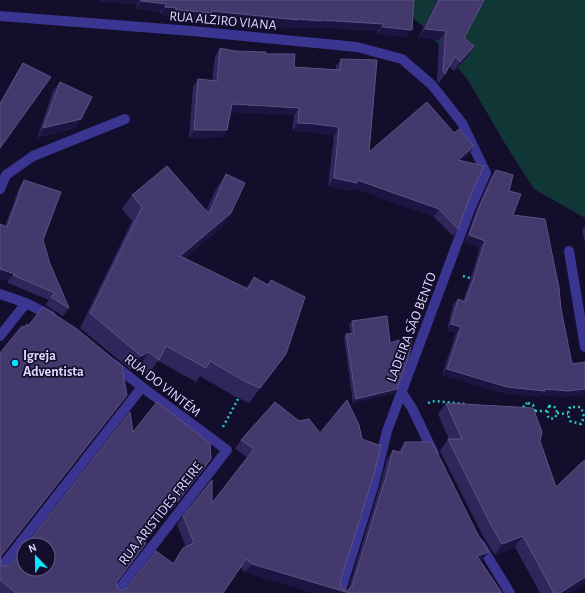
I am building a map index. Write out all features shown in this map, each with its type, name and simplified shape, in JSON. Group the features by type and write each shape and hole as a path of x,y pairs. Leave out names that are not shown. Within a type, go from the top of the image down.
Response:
{"street":[{"name":"RUA ALZIRO VIANA","path":"0,16 192,31 356,47 402,59 432,85"},
{"name":"LADEIRA SÃO BENTO","path":"340,593 374,484 387,431 448,268 486,173 462,123 432,85"},
{"path":"0,189 6,175 33,156 125,119"},
{"path":"569,250 585,347"},
{"path":"0,294 26,303 56,320"},
{"path":"0,336 26,303"},
{"name":"RUA DO VINTÉM","path":"105,357 142,387 227,450"},
{"path":"0,569 142,387"},
{"path":"402,393 412,408 440,466"},
{"name":"RUA ARISTIDES FREIRE","path":"116,593 227,450"},
{"path":"474,532 501,581 510,593"}],"path":[{"path":"448,268 476,280"},
{"path":"214,441 238,399"},
{"path":"412,408 435,401 469,404"},
{"path":"528,403 533,405 535,411 532,417 527,418 523,409 524,404 528,403"},
{"path":"549,406 556,408 557,413 555,418 550,419 548,417 548,411 549,406"},
{"path":"580,406 584,411 584,419 581,424 570,421 568,414 569,408 580,406"},
{"path":"516,409 523,409"},
{"path":"535,411 548,411"},
{"path":"557,413 568,414"}],"green space":[{"path":"389,0 585,0 585,218 534,189 507,147 468,80 422,25"}],"building":[{"path":"141,0 414,0 412,30 383,27 383,24 298,20 212,11 211,13 176,10 176,8 165,7 166,4"},
{"path":"439,0 484,0 464,38 474,46 460,62 455,56 445,74 443,71 446,31 425,29"},
{"path":"220,48 234,51 266,52 266,54 295,54 294,67 340,70 341,59 377,60 369,152 427,102 454,133 459,129 474,146 458,160 484,166 469,199 458,229 439,209 357,180 357,183 334,178 339,127 298,123 299,108 232,104 227,130 194,130 198,79 217,81"},
{"path":"23,63 51,77 0,148 0,104"},
{"path":"60,82 92,97 81,119 43,128"},
{"path":"167,166 209,214 226,174 245,183 231,213 180,256 248,289 254,277 268,285 271,280 305,297 286,354 260,388 246,382 210,361 206,368 166,346 159,360 149,352 141,356 90,313 142,207 132,195"},
{"path":"496,170 513,175 509,191 521,194 513,215 545,219 572,364 585,362 585,389 568,391 545,389 545,391 507,387 447,369 461,327 451,324 458,299 465,302 485,241 469,235 480,205"},
{"path":"24,180 61,192 43,240 50,264 69,308 51,297 55,293 13,275 15,274 0,269 0,224 7,227"},
{"path":"43,307 77,329 123,367 127,395 1,556 0,562 0,353 22,326 24,327 27,324 28,326"},
{"path":"387,316 390,343 399,340 399,344 412,341 408,359 397,389 356,399 346,334 354,333 352,321"},
{"path":"347,400 359,425 362,439 381,446 374,474 340,582 341,588 347,591 352,586 393,450 401,453 405,442 432,442 477,533 489,552 477,556 502,593 349,593 252,564 246,559 223,593 16,593 0,580 0,562 2,566 8,566 16,558 16,577 56,577 56,537 32,537 130,412 133,432 157,402 210,443 211,459 177,502 175,497 141,540 146,543 116,583 118,589 122,591 127,588 156,551 174,564 183,548 194,543 183,516 212,480 212,503 254,449 241,440 275,402 299,421 309,419 320,433"},
{"path":"446,403 533,408 542,432 540,441 556,487 585,460 585,577 560,593 554,593 523,536 502,544 448,439 462,439"}],"place":[{"name":"Igreja Adventista","path":"15,363"}]}
